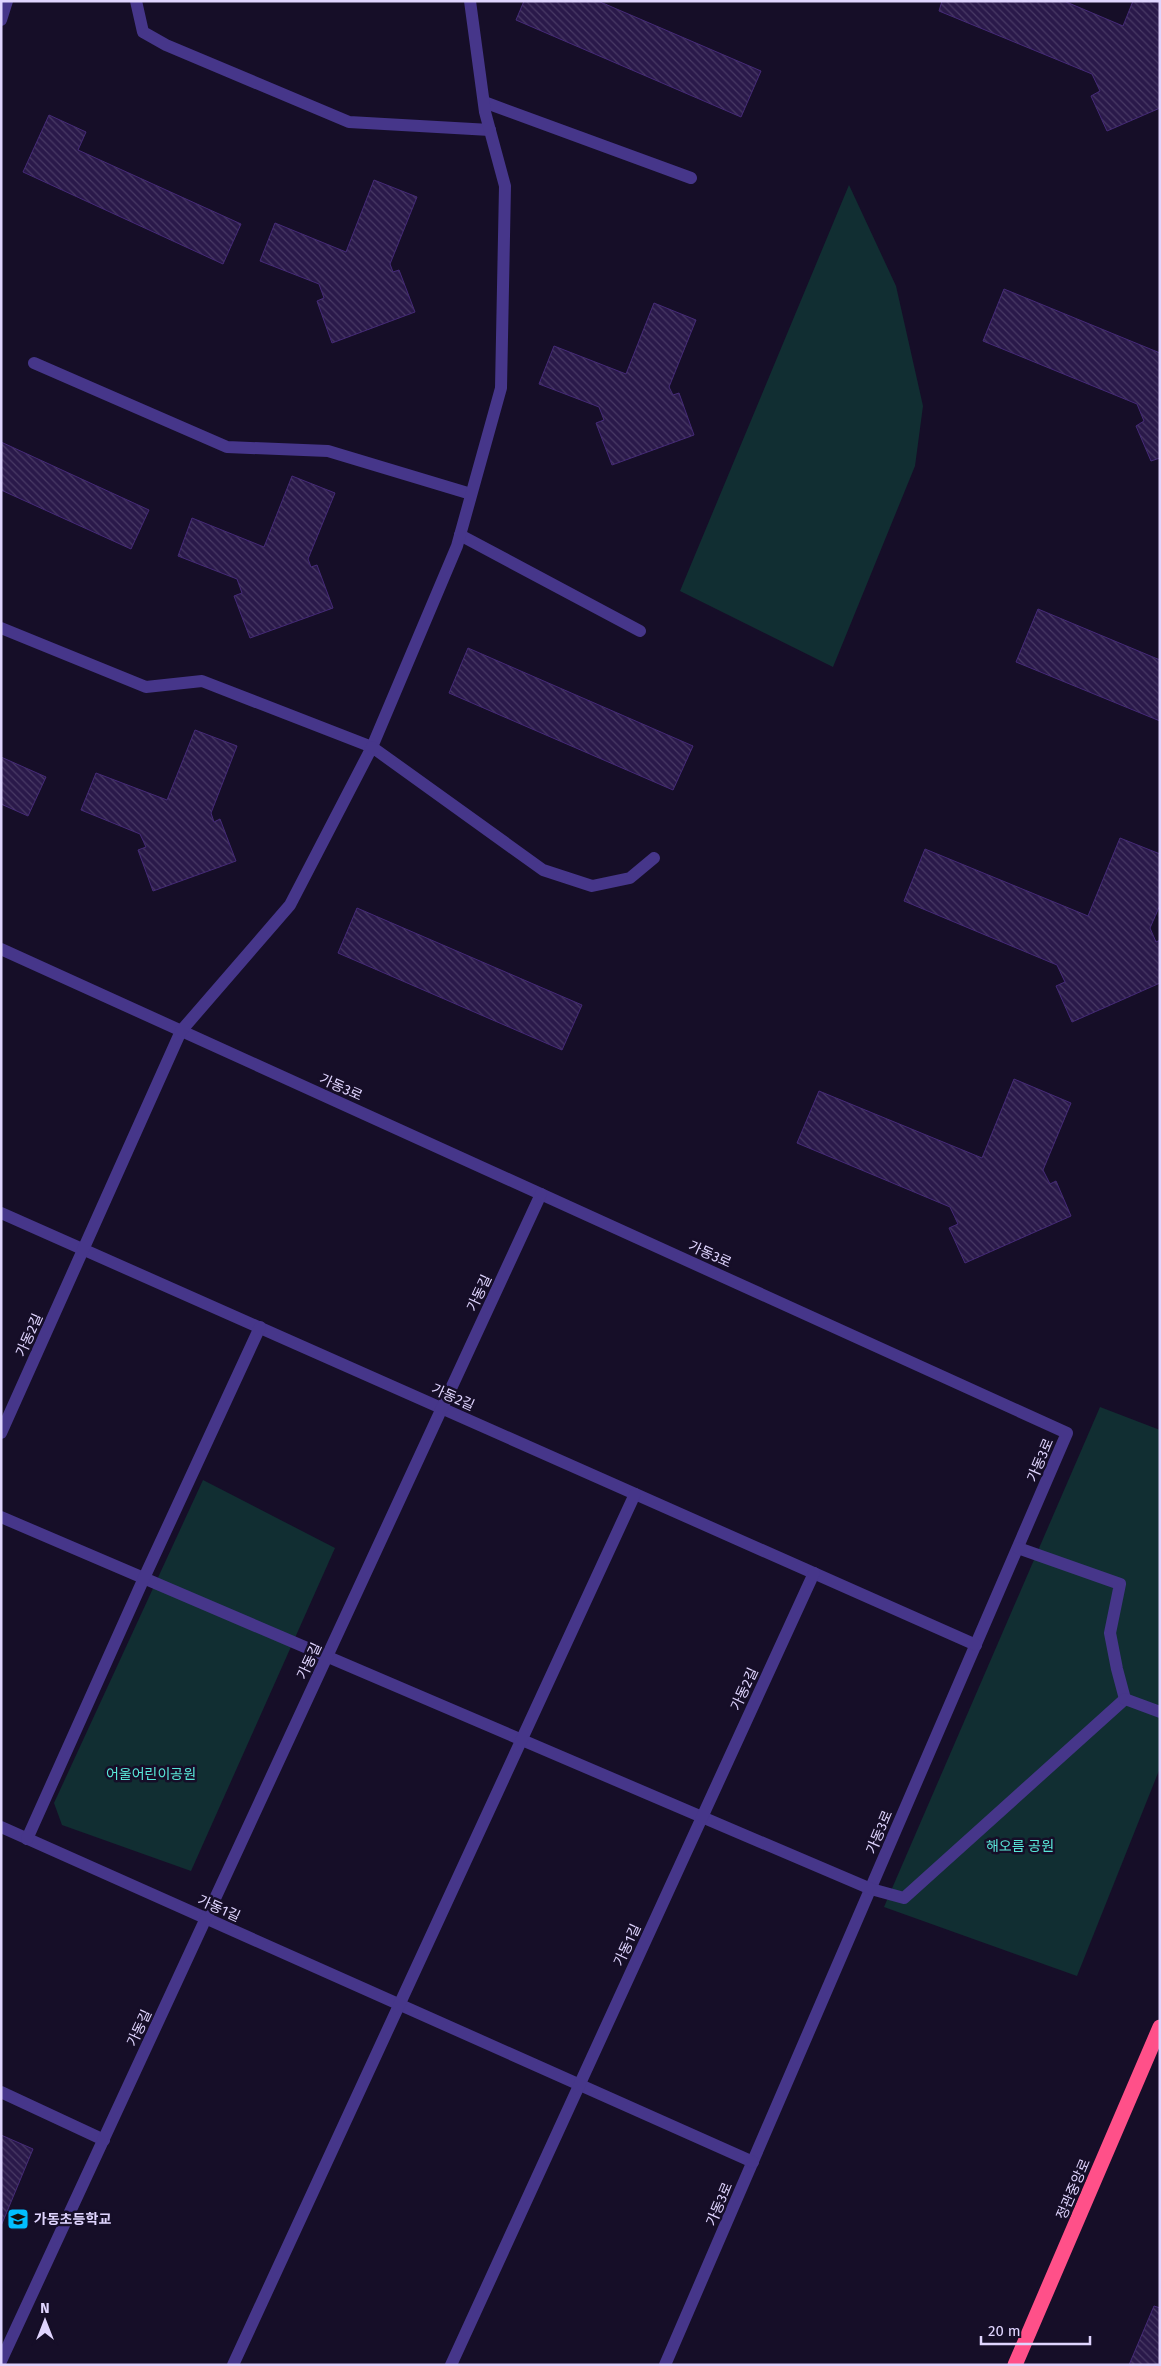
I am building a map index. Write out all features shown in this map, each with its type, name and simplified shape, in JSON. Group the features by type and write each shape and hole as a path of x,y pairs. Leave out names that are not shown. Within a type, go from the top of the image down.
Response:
{"highway":[{"name":"정관중앙로","path":"1015,2365 1160,2027"}],"street":[{"path":"1,20 7,1"},
{"path":"136,1 143,32 166,46 349,122 490,130"},
{"path":"181,1031 290,905 372,747 460,535 472,494 501,388 504,186 484,102 470,1"},
{"path":"484,102 691,178"},
{"path":"34,363 227,447 328,451 472,494"},
{"path":"460,535 640,631"},
{"path":"1,628 146,687 202,681 372,747 543,870 592,886 630,878 654,858"},
{"name":"가동3로","path":"1,949 1067,1433 666,2365"},
{"name":"가동2길","path":"1,1433 181,1031"},
{"name":"가동길","path":"1,2361 541,1194"},
{"name":"가동2길","path":"1,1213 976,1645"},
{"path":"27,1839 144,1578 260,1327"},
{"path":"233,2365 635,1494"},
{"path":"1,1517 702,1818 871,1889 904,1898 1125,1699"},
{"path":"1018,1548 1120,1584 1110,1633 1125,1699"},
{"name":"가동2길","path":"702,1818 814,1574"},
{"path":"1125,1699 1160,1712"},
{"name":"가동1길","path":"451,2365 702,1818"},
{"name":"가동1길","path":"1,1827 753,2162"},
{"path":"1,2092 104,2140"}],"green space":[{"path":"849,185 896,286 923,406 915,466 833,667 680,591"},
{"name":"해오름 공원","path":"1100,1407 1160,1430 1160,1768 1077,1976 884,1907"},
{"name":"어울어린이공원","path":"203,1480 335,1548 191,1871 62,1825 54,1803"}],"building":[{"path":"524,1 598,1 761,71 741,117 516,20"},
{"path":"942,1 1064,1 1123,26 1133,1 1160,1 1160,108 1107,131 1091,96 1100,91 1092,74 939,11"},
{"path":"49,115 86,132 78,150 241,224 223,264 23,172"},
{"path":"374,180 417,197 390,264 393,272 399,270 415,312 332,343 317,301 324,298 319,284 260,261 275,223 346,252"},
{"path":"1004,289 1160,353 1160,458 1151,461 1136,426 1144,421 1137,404 983,341"},
{"path":"654,303 696,320 669,387 673,395 679,393 694,435 612,465 596,423 604,420 599,407 539,384 554,346 626,374"},
{"path":"1,442 149,510 131,549 1,490"},
{"path":"292,476 335,493 308,559 311,567 317,565 333,608 250,638 234,596 242,593 237,579 178,556 192,518 264,547"},
{"path":"1038,609 1160,660 1160,721 1016,662"},
{"path":"468,648 693,746 673,790 449,693"},
{"path":"195,730 237,746 211,813 214,822 220,819 236,861 153,891 138,850 146,847 140,834 81,810 96,773 167,800"},
{"path":"1,757 46,777 28,816 1,804"},
{"path":"1120,838 1160,854 1160,905 1150,928 1156,942 1160,940 1160,983 1072,1022 1056,986 1065,982 1057,965 904,901 925,849 1088,916"},
{"path":"357,908 582,1005 562,1050 338,953"},
{"path":"1014,1079 1071,1103 1043,1170 1050,1184 1056,1181 1071,1216 965,1263 949,1228 958,1224 950,1207 797,1143 819,1091 982,1158"},
{"path":"1,2135 33,2149 1,2226"},
{"path":"1154,2306 1160,2308 1160,2365 1129,2365"}],"place":[{"name":"가동초등학교","path":"18,2219"}]}
